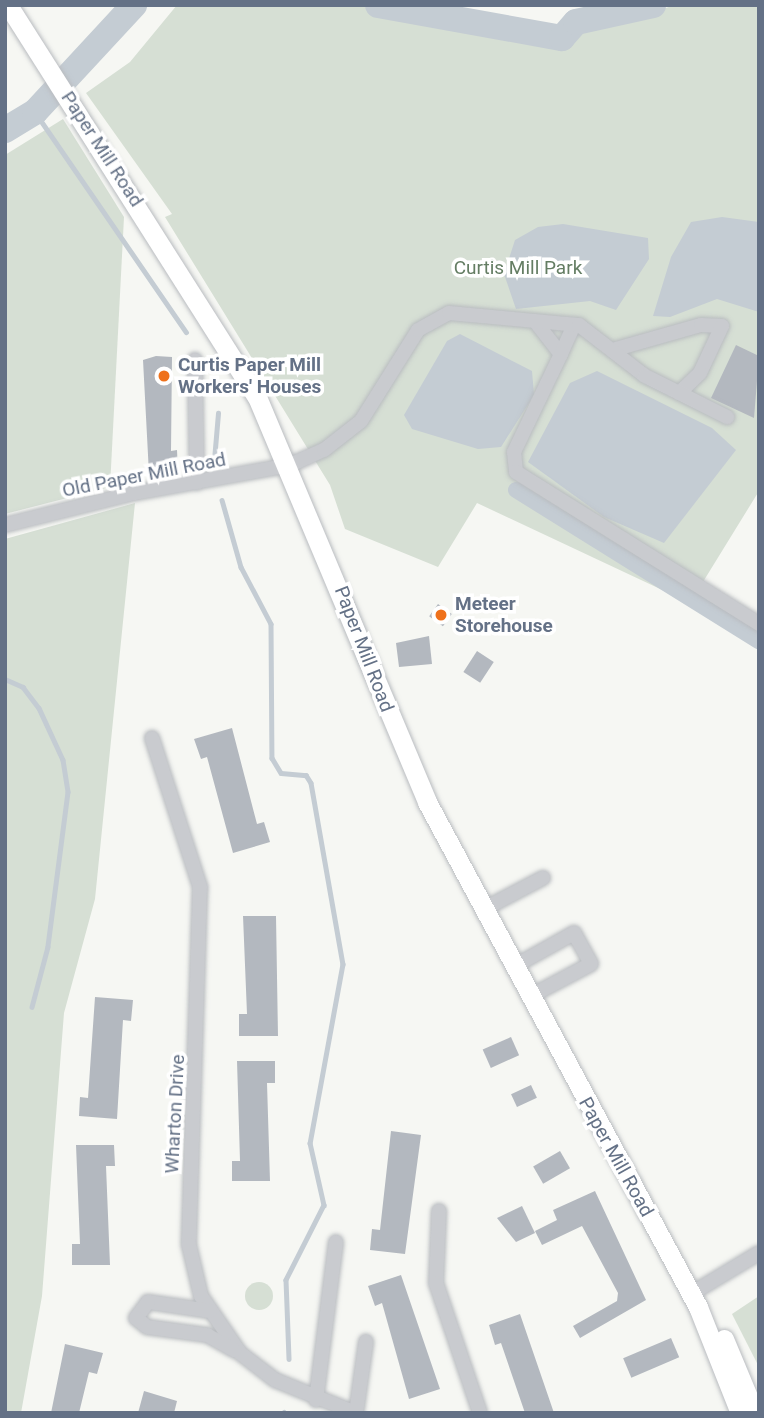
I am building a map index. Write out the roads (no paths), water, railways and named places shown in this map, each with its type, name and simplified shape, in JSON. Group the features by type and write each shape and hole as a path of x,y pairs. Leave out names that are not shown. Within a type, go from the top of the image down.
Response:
{"main road":[{"name":"Paper Mill Road","path":"8,5 225,341 290,465 415,775 482,910 694,1300 726,1373 740,1413"},
{"name":"Paper Mill Road","path":"694,1300 712,1316 755,1413"},
{"path":"725,1413 726,1373"}],"street":[{"name":"Old Paper Mill Road","path":"5,525 290,465 355,428 418,330 449,313 538,325"},
{"path":"538,325 574,325 616,349 627,364 727,417"},
{"path":"538,325 561,355"},
{"path":"574,325 514,452 516,472 759,624"},
{"path":"616,349 701,325 722,326 700,373 679,393"},
{"path":"195,360 197,483"},
{"name":"Wharton Drive","path":"152,738 200,887 189,1245 209,1311 240,1353 316,1400 356,1413"},
{"path":"482,910 542,878"},
{"path":"513,967 574,933 591,964 529,998"},
{"path":"439,1211 436,1283 480,1413"},
{"path":"316,1400 336,1242"},
{"path":"694,1300 759,1253"},
{"path":"209,1311 148,1302 136,1318 146,1327 207,1335 240,1353"},
{"path":"356,1413 366,1342"}],"waterway":[{"path":"5,130 35,112 134,5"},
{"path":"378,5 562,38 576,22 653,5"},
{"path":"35,112 186,332"},
{"path":"214,460 218,413"},
{"path":"516,490 759,641"},
{"path":"222,500 241,567 271,624 272,758 281,773 306,775 311,783 343,964 310,1143 324,1205 286,1280 289,1359"},
{"path":"5,679 23,687 39,708 63,760 68,792 48,947 32,1007"}],"place":[{"name":"Curtis Paper Mill Workers' Houses","path":"164,376"},
{"name":"Meteer Storehouse","path":"441,615"}],"park label":[{"name":"Curtis Mill Park","path":"518,268"}]}
